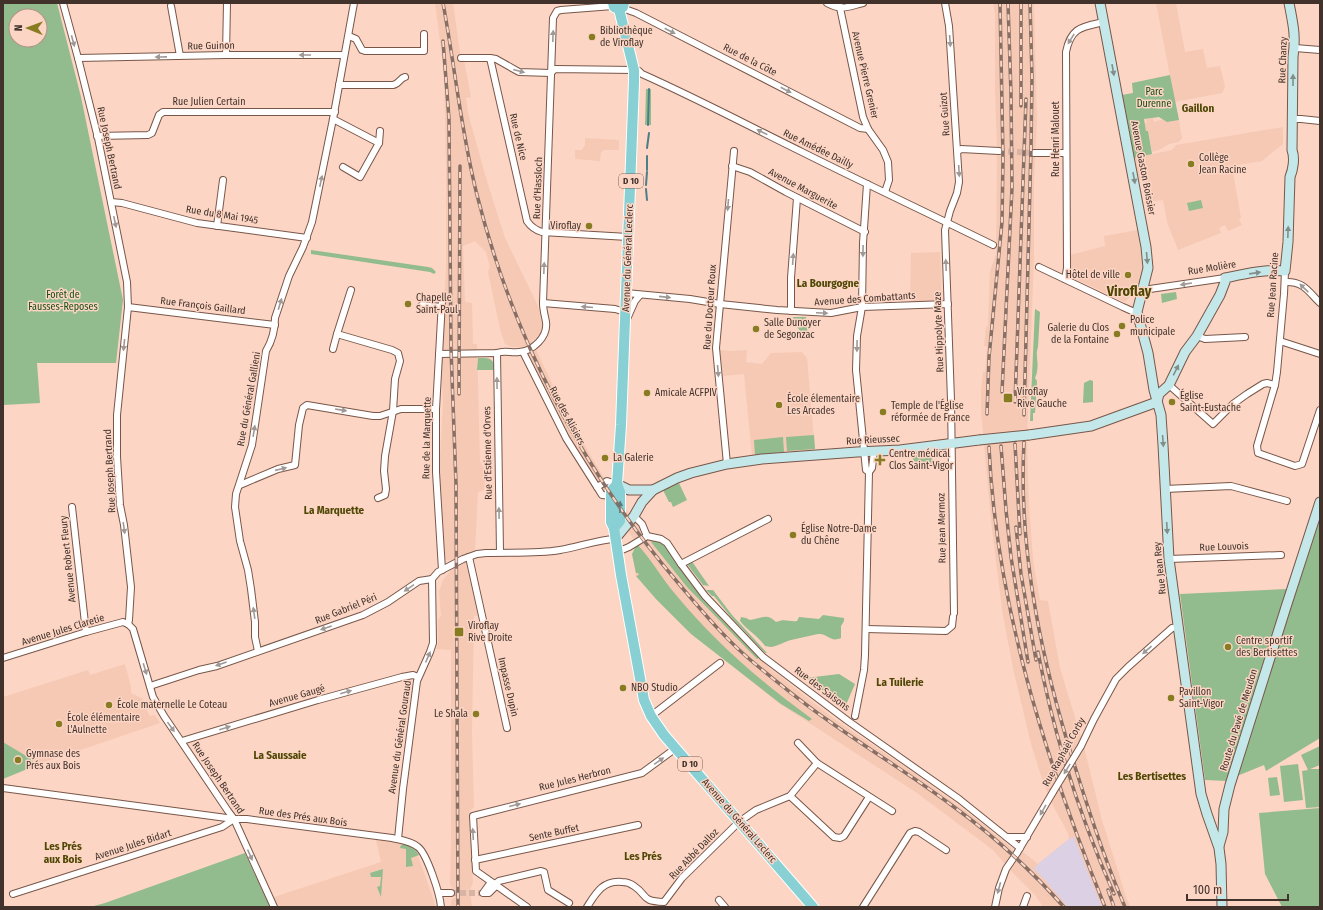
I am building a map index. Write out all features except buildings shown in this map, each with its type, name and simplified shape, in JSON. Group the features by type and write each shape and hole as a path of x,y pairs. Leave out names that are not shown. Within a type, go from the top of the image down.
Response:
{"main road":[{"name":"Avenue du Général Leclerc","path":"614,528 620,521 620,492 617,484 626,312 634,70 618,6"},
{"name":"Avenue du Général Leclerc","path":"617,484 611,491 610,522 614,528 644,700 651,716 664,735 812,907"}],"street":[{"name":"Rue Joseph Bertrand","path":"63,3 97,136 127,282 128,307 117,415 117,457 120,505 124,525 130,587 128,624 133,629 153,697 164,716 234,819 274,907"},
{"path":"226,56 227,3"},
{"name":"Rue du Général Gallieni","path":"258,651 255,636 256,622 248,570 240,541 236,494 252,446 266,350 270,345 275,325 275,318 289,276 306,238 316,206 335,112 354,3"},
{"path":"827,3 835,7 863,3"},
{"name":"Rue Guizot","path":"945,3 950,26 959,187 947,222"},
{"name":"Avenue Gaston Boissier","path":"1100,3 1145,240 1148,268 1142,290 1138,316"},
{"name":"Rue Chanzy","path":"1289,3 1295,34 1293,57 1293,119"},
{"path":"172,6 180,56"},
{"name":"Rue de la Côte","path":"618,6 643,17 864,129 868,129"},
{"name":"Rue d'Hassloch","path":"543,303 554,16 558,10 618,6"},
{"name":"Avenue Pierre Grenier","path":"840,6 863,117 868,129 883,150 888,162 890,180 885,192"},
{"name":"Rue Henri Malouet","path":"1065,279 1067,268 1067,44 1072,35 1079,28 1086,25 1104,22"},
{"path":"348,36 356,39 362,50 365,51 424,51 424,34"},
{"path":"1294,48 1320,50"},
{"name":"Rue Guinon","path":"78,58 344,55"},
{"path":"461,58 496,59 519,72 552,73 555,69 634,70"},
{"name":"Rue de Nice","path":"490,58 527,221 535,230 546,232"},
{"name":"Rue Amédée Dailly","path":"634,70 707,104 993,245"},
{"path":"339,85 393,85 399,83 403,77 405,77"},
{"name":"Rue Julien Certain","path":"97,136 148,135 154,131 159,115 163,112 335,112"},
{"path":"1293,119 1301,118 1320,122"},
{"path":"333,119 367,133 379,143"},
{"name":"Rue Jean Racine","path":"1293,119 1288,242 1278,372 1256,450 1262,455 1295,466 1302,464 1320,410"},
{"path":"343,166 360,177 379,143 380,131"},
{"path":"958,151 961,149 999,151"},
{"name":"Rue du Docteur Roux","path":"727,464 716,348 734,151"},
{"path":"1034,153 1066,154"},
{"name":"Avenue Marguerite","path":"732,166 750,172 865,232"},
{"path":"217,226 223,180"},
{"path":"867,184 862,307 857,336 856,370 866,470 869,472"},
{"path":"791,312 791,278 798,198"},
{"name":"Rue du 8 Mai 1945","path":"111,202 122,203 197,223 306,238"},
{"name":"Rue Hippolyte Maze","path":"947,222 945,230 951,400 951,443"},
{"path":"546,232 628,237"},
{"path":"1039,267 1132,311 1138,316"},
{"name":"Rue Molière","path":"1142,290 1260,272 1278,270 1285,271"},
{"path":"1156,399 1159,394 1169,385 1185,352 1197,336 1220,295 1225,282 1224,278"},
{"path":"1285,282 1300,284 1320,303"},
{"path":"333,349 351,290"},
{"name":"Avenue des Combattants","path":"626,293 690,299 791,312 830,313 862,307 948,304"},
{"path":"625,322 635,301 640,295"},
{"path":"439,354 523,352 535,346 545,333 546,323 543,303 615,309 626,312"},
{"name":"Rue de la Marquette","path":"422,305 442,304 436,409 436,480 442,570"},
{"name":"Rue François Gaillard","path":"128,307 275,325"},
{"name":"Rue Jean Rey","path":"1138,316 1148,353 1160,415 1169,559 1200,789 1207,814 1219,846"},
{"path":"337,334 398,353 400,361 395,379 393,411 385,456 384,471 386,489 385,495 378,498"},
{"path":"1197,336 1205,339 1245,337"},
{"path":"1280,341 1320,354"},
{"name":"Rue des Alisiers","path":"523,352 558,423 597,487 602,495 611,496"},
{"name":"Rue d'Estienne d'Orves","path":"497,353 500,552"},
{"path":"1169,385 1213,424 1247,394 1263,384 1275,385"},
{"name":"Rue Rieussec","path":"615,539 634,516 642,502 654,490 691,472 727,464 776,458 900,450 1091,426 1156,399"},
{"path":"240,485 278,469 295,466 299,425 303,408 307,405 373,416 380,416 393,411 409,409 436,409"},
{"name":"Rue Jean Mermoz","path":"866,629 946,631 952,626 954,615 951,443"},
{"path":"854,716 864,670 869,472 872,468 874,451"},
{"path":"597,487 606,481 617,484 629,490 654,490"},
{"path":"1165,489 1231,486 1287,501"},
{"name":"Route du Pavé de Meudon","path":"1219,846 1224,809 1320,502"},
{"name":"Avenue Robert Fleury","path":"72,507 86,632"},
{"path":"617,552 629,547 647,536 642,524 634,516"},
{"path":"681,564 768,519"},
{"name":"Rue des Saisons","path":"647,536 662,539 667,543 705,596 763,657 848,721 959,799 1020,848"},
{"name":"Rue Gabriel Péri","path":"150,686 199,670 217,666 363,615 388,602 418,582 432,579 442,570 477,554 561,550 604,540 615,539"},
{"name":"Rue Louvois","path":"1169,559 1281,555"},
{"name":"Impasse Dupin","path":"469,557 506,728"},
{"name":"Avenue du Général Gouraud","path":"398,839 418,677 430,652 433,640 432,579"},
{"name":"Avenue Jules Claretie","path":"3,658 86,632 123,622 128,624"},
{"name":"Rue Raphaël Corby","path":"995,907 1004,872 1033,828 1081,746 1116,679 1172,628 1178,627"},
{"path":"651,716 720,663"},
{"name":"Avenue Gaugé","path":"182,741 402,676 414,675 418,677"},
{"path":"798,743 817,763 892,811"},
{"name":"Rue Jules Herbron","path":"475,860 473,816 642,773 676,748"},
{"path":"817,763 790,796 834,837 840,838 844,836 869,797"},
{"name":"Rue des Prés aux Bois","path":"3,788 234,819 247,819 411,842 422,851 439,893 441,907"},
{"name":"Rue Abbé Dalloz","path":"587,907 602,888 610,883 618,882 627,882 633,885 646,899 652,902 664,902 682,878 739,822 756,810 790,796"},
{"path":"1207,814 1224,809"},
{"name":"Avenue Jules Bidart","path":"13,894 222,827 234,819"},
{"name":"Sente Buffet","path":"475,860 638,825"},
{"path":"863,907 910,833 915,831 919,832 946,850"},
{"path":"1007,837 1027,837"},
{"path":"1219,846 1222,907"},
{"path":"475,860 476,871 527,907"},
{"path":"494,884 500,881 541,871 544,872 548,890 569,903"},
{"path":"439,893 451,893"},
{"path":"1022,907 1027,896"},
{"path":"719,900 726,907"}],"shaded area":[{"path":"435,3 453,3 461,60 464,60 471,97 466,98 468,113 486,178 505,238 538,306 543,327 540,335 532,341 558,396 593,460 646,538 661,542 667,546 692,585 769,668 837,721 914,773 979,821 1009,846 1018,856 1022,851 1038,864 1069,839 1068,833 1051,802 1042,779 1031,744 1013,668 1003,616 992,530 981,411 981,391 983,372 985,372 987,346 984,346 986,327 988,326 990,271 996,254 997,148 995,14 993,3 1034,3 1037,120 1034,182 1034,258 1027,441 1033,560 1040,600 1048,601 1060,668 1084,747 1102,820 1127,900 1131,907 1043,907 1036,896 993,850 917,793 777,702 681,624 656,599 636,576 632,554 637,544 603,494 556,414 523,347 511,347 505,344 500,329 488,272 490,267 486,252 475,241 463,246 465,302 472,303 473,344 477,344 480,462 486,471 484,490 478,492 475,552 467,554 480,616 474,616 472,732 474,807 469,812 473,882 470,890 472,907 451,907 451,901 455,897 455,890 450,884 451,650 436,649 438,644 438,620 441,616 439,591 443,580 452,569 452,561 444,559 439,475 443,402 441,366 446,267 446,163 444,72"},
{"path":"1156,3 1176,3 1185,52 1203,49 1207,68 1220,66 1225,87 1222,93 1175,102"},
{"path":"1153,118 1154,122 1163,119 1167,122 1179,120 1182,138 1179,142 1169,144 1152,152 1145,123 1147,123 1146,119"},
{"name":"Collège Jean Racine","path":"1283,127 1283,144 1262,161 1232,166 1241,218 1239,219 1242,225 1228,231 1225,225 1219,228 1221,233 1178,250 1167,222 1163,200 1149,202 1146,184 1139,180 1134,158 1172,150 1176,145"},
{"path":"585,138 619,140 619,150 604,150 601,152 600,161 575,159 575,150 582,150 585,145"},
{"path":"1138,230 1143,268 1139,287 1125,302 1080,281 1075,278 1070,271 1070,255 1105,246 1104,236"},
{"path":"940,252 942,300 910,303 911,253"},
{"name":"École élementaire Les Arcades","path":"720,350 747,350 746,362 762,364 771,353 802,352 807,358 815,451 752,457 744,374 723,376"},
{"path":"125,664 131,687 131,693 143,699 150,716 155,715 160,723 42,763 37,761 36,764 32,762 33,760 3,742 3,697 88,670 90,675"},
{"path":"1074,837 1102,907 1068,907 1034,869 1069,839"},
{"path":"376,840 405,844 416,850 435,907 278,907 274,897 381,862"}],"green space":[{"name":"Forêt de Fausses-Reposes","path":"3,3 57,3 81,97 123,300 116,363 37,363 40,403 3,405"},
{"name":"Parc Durenne","path":"1170,75 1179,120 1167,122 1159,117 1144,119 1146,131 1148,131 1152,154 1134,158 1122,95 1133,93 1132,83"},
{"path":"646,89 651,89 651,125 645,125"},
{"path":"1201,200 1203,208 1189,211 1187,203"},
{"path":"311,250 428,267 432,268 436,272 434,274 430,272 311,254"},
{"path":"1176,292 1177,299 1162,303 1161,294"},
{"path":"1035,309 1040,312 1037,373 1035,378 1037,381 1035,413 1033,413 1033,421 1030,421"},
{"path":"793,317 806,317 808,334 803,334 796,326"},
{"path":"478,358 488,358 492,360 495,370 477,370"},
{"path":"1090,380 1093,381 1093,402 1083,403 1084,383"},
{"path":"814,435 815,449 787,451 786,437"},
{"path":"783,437 784,452 755,455 754,440"},
{"path":"929,454 934,462 920,470 911,456"},
{"path":"679,483 687,500 673,507 663,490"},
{"path":"1320,518 1320,738 1266,771 1264,765 1237,776"},
{"path":"654,540 667,546 692,585 709,606 759,658 757,659 687,587 651,542"},
{"path":"637,544 671,589 723,645 775,691 812,719 809,721 781,704 691,634 656,599 636,576 639,575 636,573 632,554"},
{"path":"691,560 709,586 703,585 687,564"},
{"name":"Centre sportif des Bertisettes","path":"1287,589 1227,781 1205,780 1180,594"},
{"path":"706,590 713,590 732,615 767,653 765,653 730,616 714,596"},
{"path":"823,615 844,618 841,626 841,638 832,639 818,634 791,640 771,647 765,646 740,621 741,617 750,620 769,617 776,622 782,620 797,621 799,617 819,619"},
{"path":"839,674 855,684 845,707 806,678"},
{"name":"Gymnase des Prés aux Bois","path":"3,742 33,760 36,764 37,761 42,763 3,779"},
{"path":"1320,746 1320,765 1310,769 1320,769 1320,807 1306,808 1302,771 1308,770 1301,755"},
{"path":"1298,764 1303,800 1284,802 1280,766"},
{"path":"1277,777 1280,795 1270,796 1268,778"},
{"path":"1320,808 1320,907 1282,907 1265,874 1259,813"},
{"path":"405,844 413,848 419,855 411,858 413,866 406,867 406,849 400,848 401,845"},
{"path":"245,853 270,907 90,907 105,903"},
{"path":"383,869 381,897 377,887 380,886 381,877 371,877 370,873"}],"waterway":[{"path":"648,125 649,89"},
{"path":"647,148 649,133"},
{"path":"647,156 647,170"},
{"path":"646,185 647,172"},
{"path":"646,189 647,200"}],"tunnel":[{"path":"999,151 1034,153"},
{"path":"451,893 483,893"}],"railway":[{"path":"443,3 471,171 492,248 510,300 531,351 582,449 612,496 644,541 679,584 734,645 789,692 858,741 923,784 969,818 1012,854 1064,907"},
{"path":"987,414 989,357 1002,222 1003,158 1000,3"},
{"path":"1002,392 1012,188 1008,3"},
{"path":"1021,3 1021,106"},
{"path":"1024,415 1031,148 1032,78 1030,3"},
{"path":"443,41 449,119 451,349 456,484 458,907"},
{"path":"1015,402 1026,99"},
{"path":"459,394 460,166"},
{"path":"1024,442 1023,484 1029,568 1044,651 1065,733 1082,790 1105,857 1125,907"},
{"path":"1015,444 1020,534"},
{"path":"1001,446 1011,557 1028,662"},
{"path":"989,447 994,506 1002,565 1013,623 1044,739 1083,852 1105,907"},
{"path":"1016,527 1021,574 1036,660"},
{"path":"1038,652 1044,683 1069,776 1090,836 1114,894"},
{"path":"1108,890 1114,907"}],"place":[{"name":"Bibliothèque de Viroflay","path":"592,37"},
{"name":"Collège Jean Racine","path":"1191,164"},
{"name":"Viroflay","path":"589,226"},
{"name":"Hôtel de ville","path":"1128,275"},
{"name":"Chapelle Saint-Paul","path":"408,304"},
{"name":"Police municipale","path":"1122,326"},
{"name":"Salle Dunoyer de Segonzac","path":"756,329"},
{"name":"Galerie du Clos de la Fontaine","path":"1117,334"},
{"name":"Amicale ACFPIV","path":"647,393"},
{"name":"Viroflay Rive Gauche","path":"1008,398"},
{"name":"Église Saint-Eustache","path":"1172,402"},
{"name":"École élementaire Les Arcades","path":"779,405"},
{"name":"Temple de l'Église réformée de France","path":"883,412"},
{"name":"La Galerie","path":"605,458"},
{"name":"Centre médical Clos Saint-Vigor","path":"880,460"},
{"name":"Église Notre-Dame du Chêne","path":"793,535"},
{"name":"Viroflay Rive Droite","path":"459,632"},
{"name":"Centre sportif des Bertisettes","path":"1228,647"},
{"name":"NBO Studio","path":"623,688"},
{"name":"Pavillon Saint-Vigor","path":"1171,698"},
{"name":"École maternelle Le Coteau","path":"109,705"},
{"name":"Le Shala","path":"476,714"},
{"name":"École élémentaire L'Aulnette","path":"59,724"},
{"name":"Gymnase des Prés aux Bois","path":"18,760"}],"district":[{"name":"Gaillon","path":"1198,108"},
{"name":"La Bourgogne","path":"828,283"},
{"name":"Viroflay","path":"1129,291"},
{"name":"La Marquette","path":"334,510"},
{"name":"La Tuilerie","path":"900,682"},
{"name":"La Saussaie","path":"280,755"},
{"name":"Les Bertisettes","path":"1152,776"},
{"name":"Les Prés aux Bois","path":"63,852"},
{"name":"Les Prés","path":"643,856"}]}
